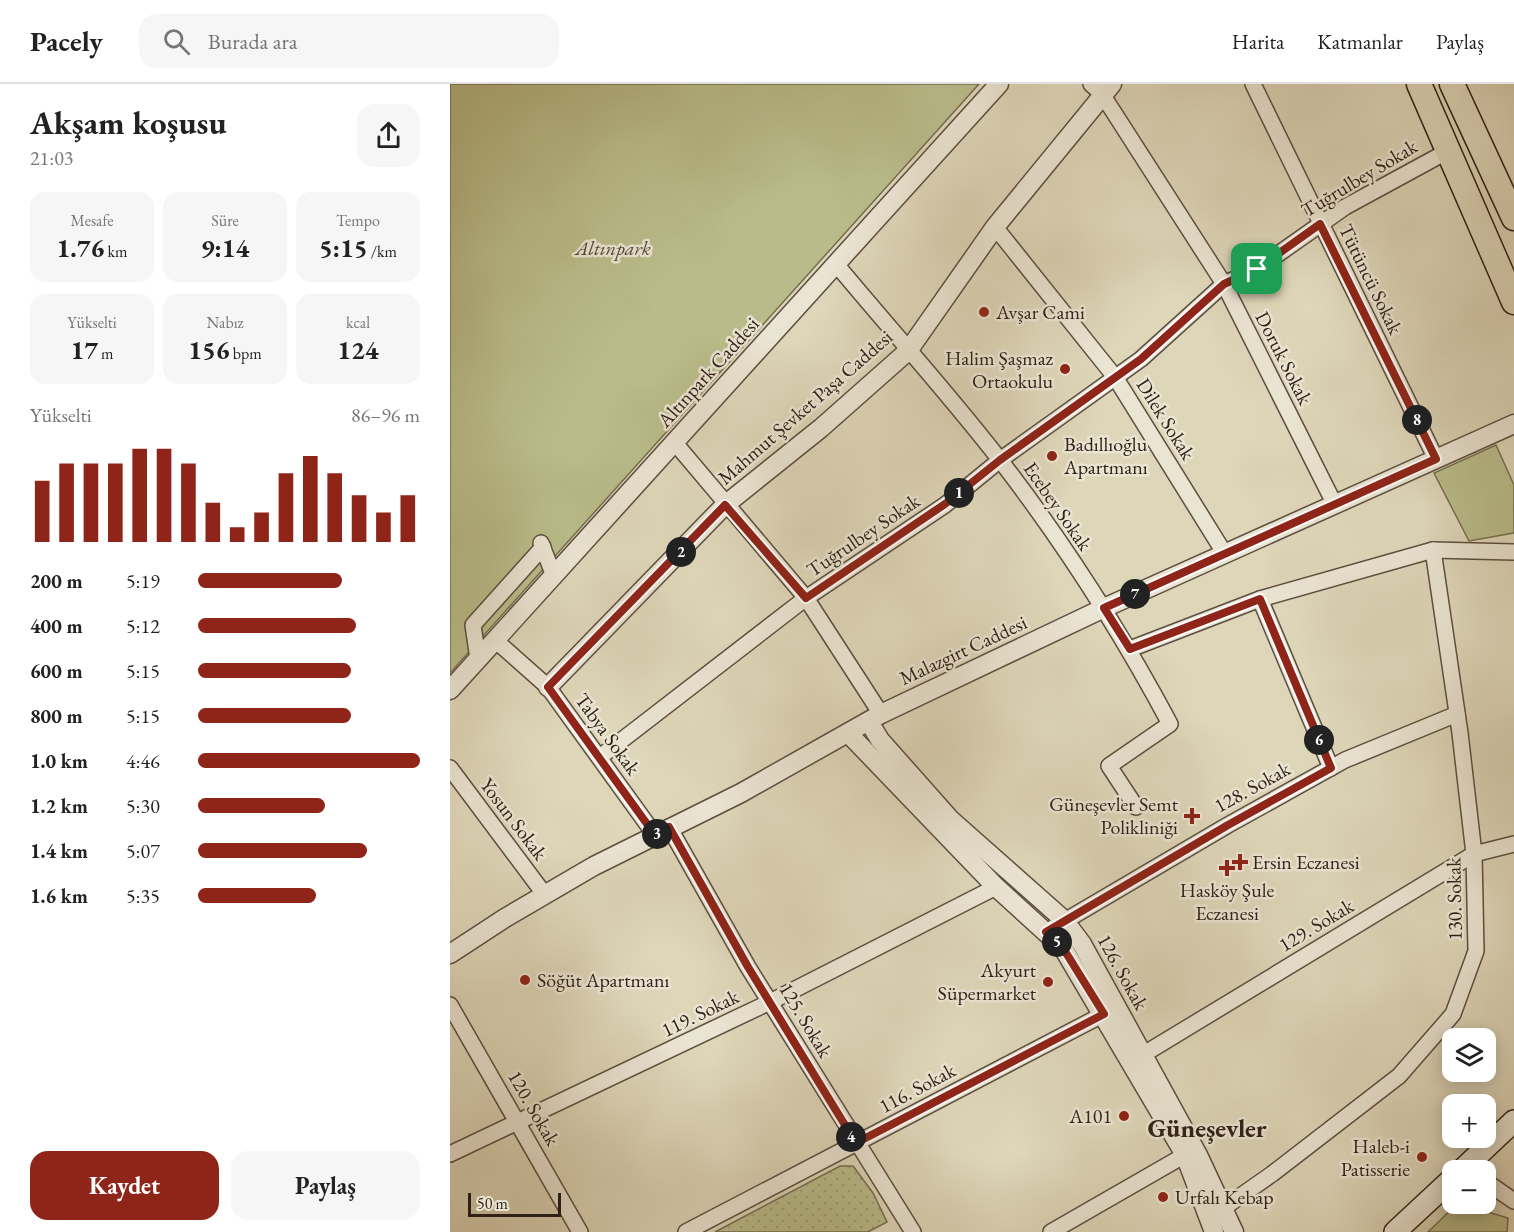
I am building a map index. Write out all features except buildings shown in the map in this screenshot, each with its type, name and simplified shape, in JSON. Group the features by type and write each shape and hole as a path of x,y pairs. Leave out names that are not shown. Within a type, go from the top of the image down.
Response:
{"highway":[{"path":"1419,84 1514,302"},
{"path":"1452,84 1510,200"}],"main road":[{"path":"1474,1160 1514,1120"},
{"path":"1395,1232 1442,1190"}],"street":[{"name":"Altınpark Caddesi","path":"450,690 999,84"},
{"name":"Tütüncü Sokak","path":"1253,84 1436,459"},
{"name":"Mahmut Şevket Paşa Caddesi","path":"548,687 725,505 821,428 908,351 995,227 1102,88"},
{"name":"Doruk Sokak","path":"1102,88 1224,284 1335,505"},
{"name":"Tuğrulbey Sokak","path":"600,757 806,598 945,504 1000,460 1141,359 1224,284 1257,269 1345,207 1448,151"},
{"name":"Dilek Sokak","path":"995,227 1115,377 1225,554"},
{"name":"Ecebey Sokak","path":"836,264 1000,460 1104,608 1130,649 1170,724 1109,766 1136,807"},
{"name":"Malazgirt Caddesi","path":"450,954 545,895 662,831 741,793 875,718 1104,608 1514,424"},
{"path":"675,443 725,505 806,598 875,718"},
{"path":"478,659 473,625 542,545 554,576"},
{"path":"1130,649 1260,599 1433,550 1514,552"},
{"name":"130. Sokak","path":"1222,1209 1272,1174 1399,1076 1453,1014 1476,951 1474,854 1457,714 1433,550"},
{"path":"1260,599 1331,768"},
{"name":"Tabya Sokak","path":"495,640 548,687 600,757 662,831"},
{"name":"128. Sokak","path":"1046,932 1331,768 1457,714"},
{"name":"126. Sokak","path":"875,718 879,740 950,819 1064,920 1082,944 1198,1155 1234,1232"},
{"name":"126. Sokak","path":"848,733 996,887 1063,948 1104,1014 1185,1155 1214,1232"},
{"name":"Yosun Sokak","path":"450,768 545,895"},
{"name":"125. Sokak","path":"662,831 913,1232"},
{"name":"129. Sokak","path":"1144,1054 1474,854 1514,844"},
{"name":"119. Sokak","path":"450,1154 770,1002 996,887"},
{"name":"120. Sokak","path":"450,1005 580,1232"},
{"name":"116. Sokak","path":"686,1232 1104,1014"},
{"path":"1051,1232 1185,1155"},
{"path":"1496,1188 1514,1202"}],"green space":[{"name":"Altınpark","path":"450,84 979,84 450,673"},
{"path":"1496,445 1514,485 1514,533 1469,541 1434,473"},
{"path":"840,1166 853,1166 873,1193 887,1222 868,1232 715,1232"},
{"path":"1447,1214 1495,1214 1508,1218 1507,1232 1428,1232"}],"place":[{"name":"Avşar Cami","path":"984,312"},
{"name":"Halim Şaşmaz Ortaokulu","path":"1065,369"},
{"name":"Badıllıoğlu Apartmanı","path":"1052,456"},
{"name":"Güneşevler Semt Polikliniği","path":"1192,816"},
{"name":"Ersin Eczanesi","path":"1240,862"},
{"name":"Hasköy Şule Eczanesi","path":"1227,868"},
{"name":"Söğüt Apartmanı","path":"525,980"},
{"name":"Akyurt Süpermarket","path":"1048,982"},
{"name":"A101","path":"1124,1116"},
{"name":"Haleb-i Patisserie","path":"1422,1157"},
{"name":"Urfalı Kebap","path":"1163,1197"}],"district":[{"name":"Güneşevler","path":"1207,1128"}],"route":[{"path":"1320,224 1436,459 1104,608 1130,649 1260,599 1331,768 1228,825 1046,932 1063,948 1104,1014 856,1143 748,967 669,827 655,835 548,687 725,505 806,598 945,504 1000,460 1141,359 1224,284 1257,269 1320,224"}]}
